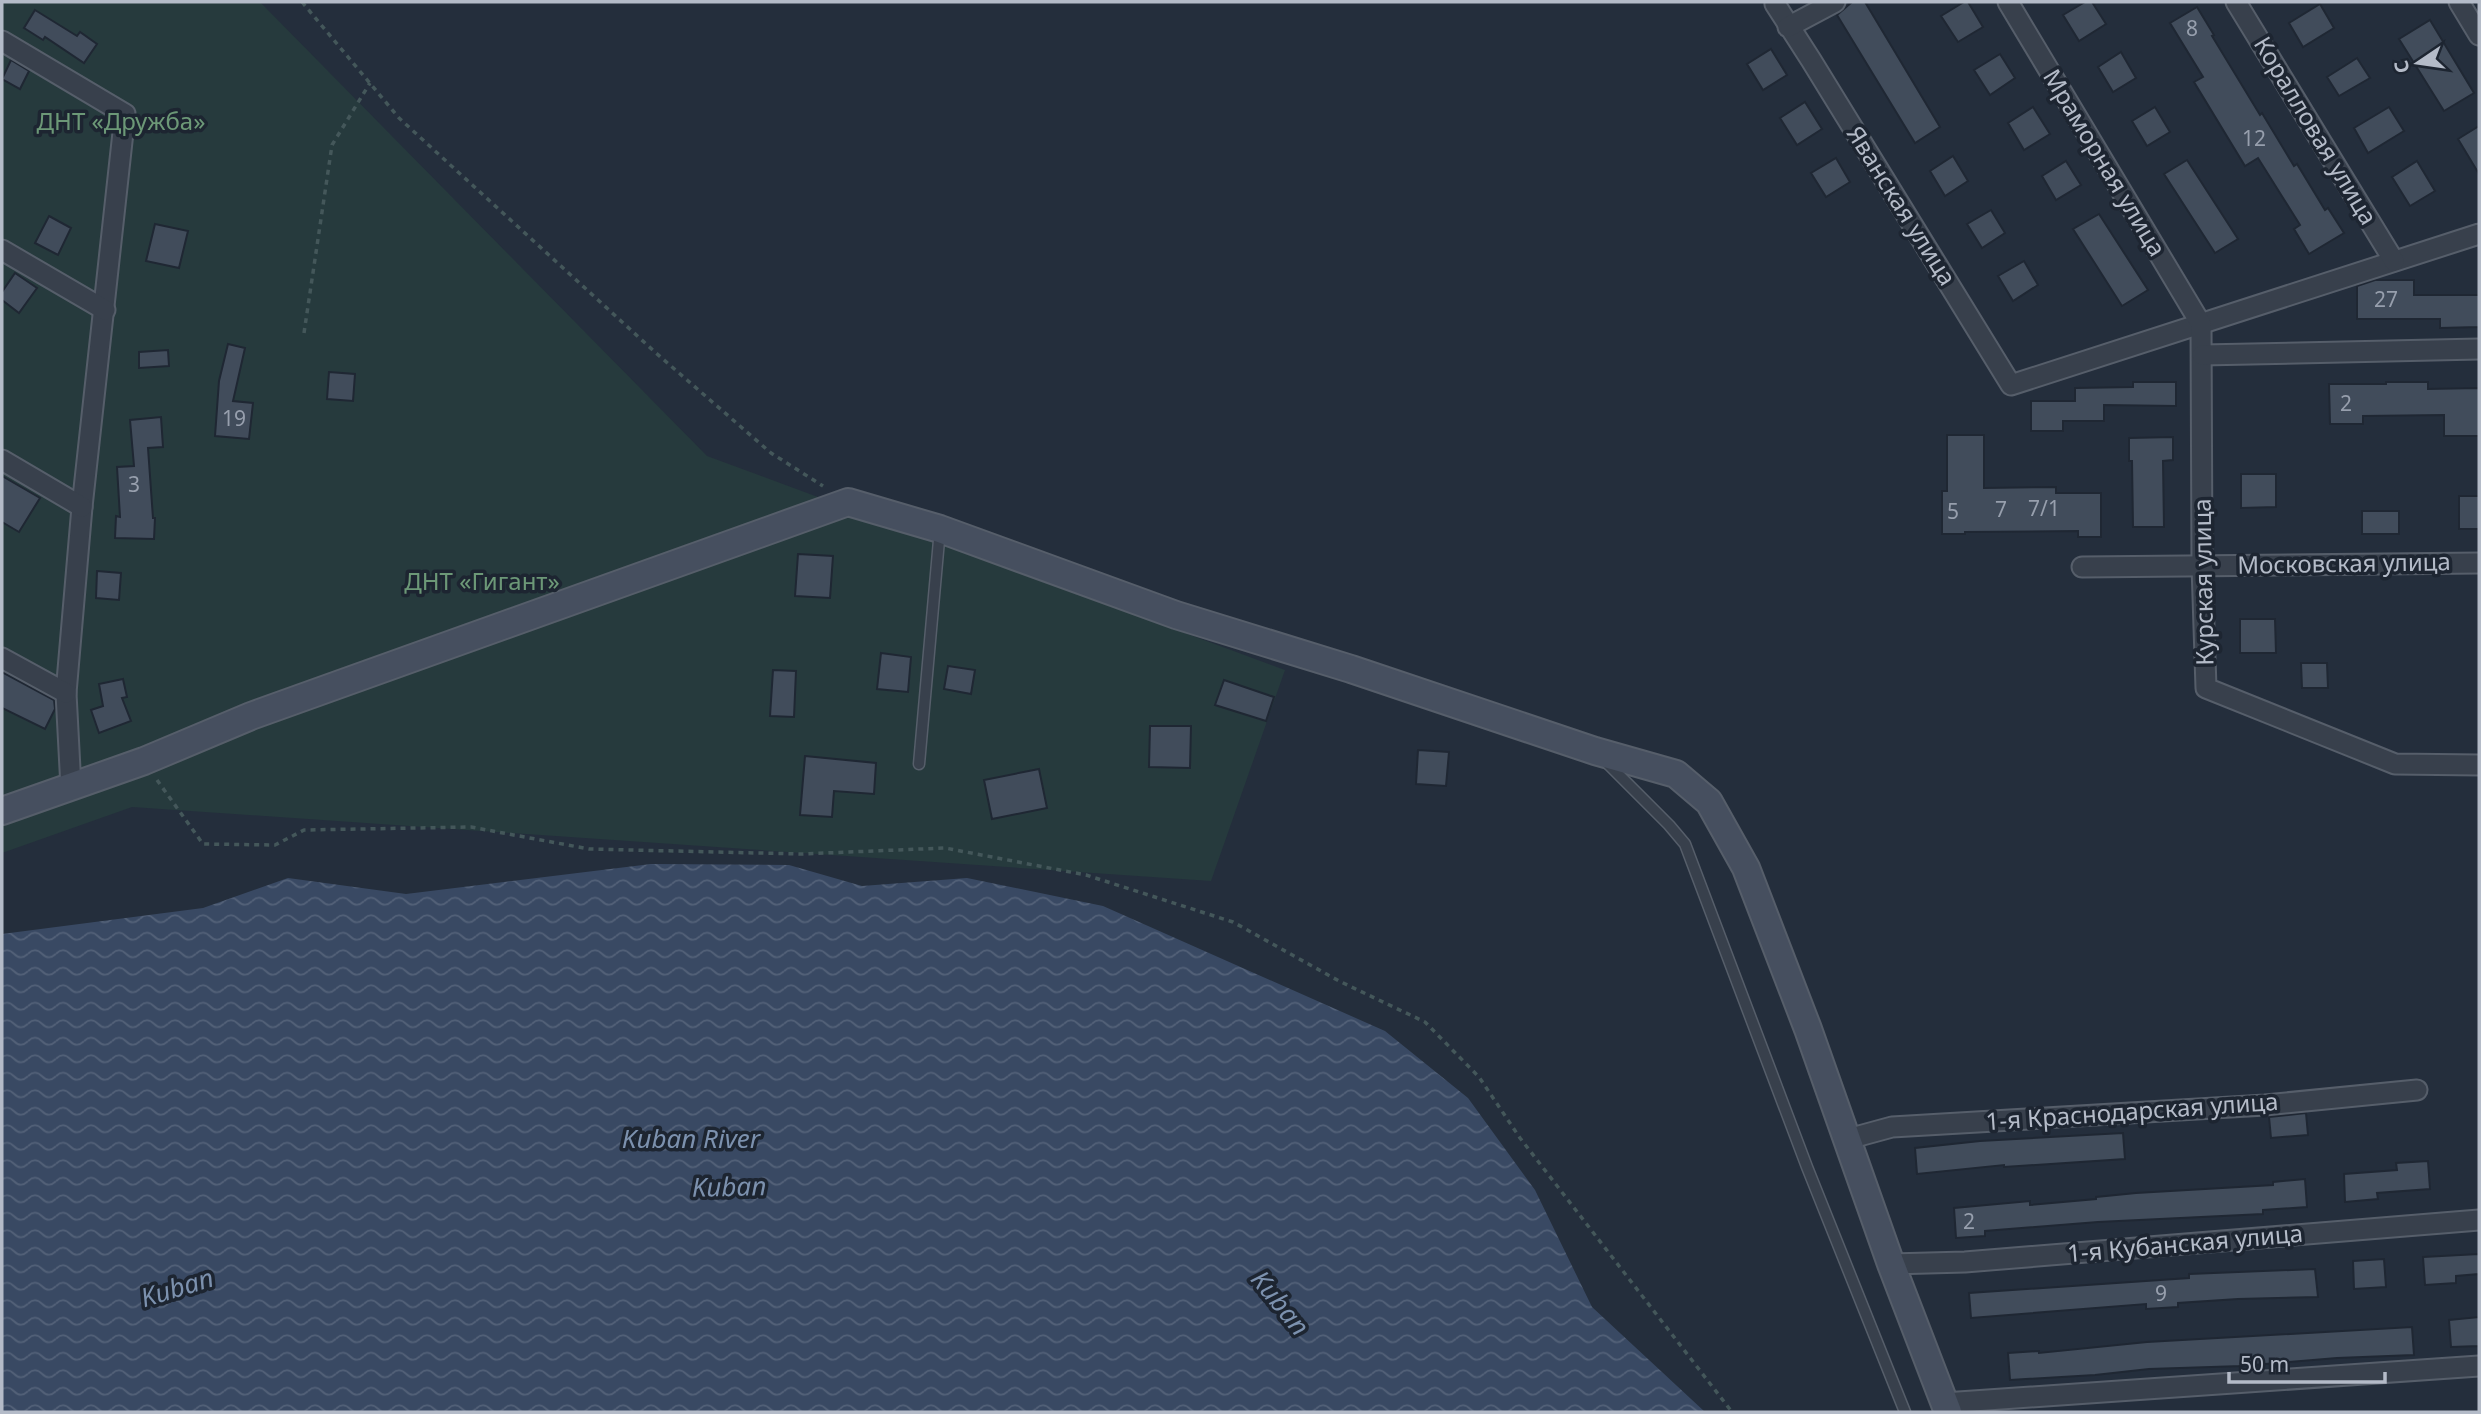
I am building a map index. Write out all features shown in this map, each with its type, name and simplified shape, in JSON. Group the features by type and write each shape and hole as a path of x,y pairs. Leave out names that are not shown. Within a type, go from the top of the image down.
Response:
{"street":[{"name":"Яванская улица","path":"1776,2 1788,27 2011,385 2201,324"},
{"path":"1788,27 1835,2"},
{"name":"Мраморная улица","path":"2008,2 2201,324"},
{"name":"Коралловая улица","path":"2236,2 2395,261"},
{"path":"2459,2 2479,35"},
{"path":"2,41 125,114 82,507 66,693 71,788"},
{"path":"2201,324 2479,233"},
{"path":"2,250 105,310"},
{"name":"Курская улица","path":"2201,324 2202,566 2206,688 2395,764 2479,765"},
{"path":"2202,355 2479,349"},
{"path":"2,460 82,507"},
{"path":"2,811 144,761 251,716 848,502 940,529 1176,615 1350,669 1595,751 1676,774 1709,802 1746,868 1946,1408 2479,1366"},
{"name":"Московская улица","path":"2082,567 2479,562"},
{"path":"2,658 66,693"},
{"name":"1-я Краснодарская улица","path":"1848,1139 1892,1128 2265,1105 2417,1090"},
{"name":"1-я Кубанская улица","path":"1891,1264 1965,1262 2479,1220"}],"lane":[{"path":"919,764 940,529"},
{"path":"1595,751 1685,844 1807,1167 1905,1412"}],"path":[{"path":"302,2 399,118 645,343 760,444 848,502"},
{"path":"304,333 332,145 370,83"},
{"path":"144,761 203,844 275,845 304,830 471,827 589,849 801,854 945,848 1086,875 1233,922 1339,981 1425,1022 1479,1077 1520,1138 1732,1412"}],"green space":[{"name":"ДНТ «Гигант»","path":"2,2 260,2 707,456 1285,670 1211,881 132,807 2,853"}],"water":[{"name":"Kuban River","path":"651,864 789,865 862,886 967,878 1103,906 1385,1031 1468,1098 1535,1190 1592,1307 1705,1412 2,1412 2,934 203,908 288,878 406,894"}],"building":[{"path":"1852,2 1865,2 1940,127 1915,143 1837,15"},
{"path":"1968,2 1983,27 1958,42 1941,16"},
{"path":"2085,2 2092,2 2106,24 2079,41 2063,15"},
{"path":"2320,4 2334,28 2303,47 2289,23"},
{"path":"2197,7 2260,115 2262,113 2294,166 2297,164 2325,210 2328,208 2344,233 2309,254 2294,229 2300,225 2258,158 2245,166 2194,82 2203,77 2170,23"},
{"path":"35,10 77,36 80,32 97,44 84,63 45,37 43,40 24,28"},
{"path":"2430,20 2474,93 2444,111 2399,39"},
{"path":"1771,49 1787,75 1763,90 1747,64"},
{"path":"2121,52 2136,78 2113,92 2098,67"},
{"path":"2000,54 2015,78 1990,95 1974,70"},
{"path":"2357,58 2370,78 2339,96 2327,77"},
{"path":"11,60 29,71 20,89 2,79"},
{"path":"1805,102 1822,129 1797,145 1780,118"},
{"path":"2033,107 2050,134 2024,150 2008,123"},
{"path":"2155,107 2170,132 2147,146 2132,121"},
{"path":"2389,107 2404,131 2368,153 2354,128"},
{"path":"2479,126 2479,174 2458,139"},
{"path":"1953,156 1968,181 1945,196 1930,171"},
{"path":"1836,158 1850,182 1826,197 1811,173"},
{"path":"2187,160 2238,239 2215,253 2164,174"},
{"path":"2066,161 2081,185 2056,200 2042,176"},
{"path":"2417,161 2435,191 2410,206 2392,177"},
{"path":"1991,210 2005,233 1982,248 1967,224"},
{"path":"2099,214 2148,290 2122,306 2073,229"},
{"path":"49,216 71,228 58,255 35,243"},
{"path":"155,224 188,231 179,268 146,261"},
{"path":"2024,261 2038,285 2013,301 1998,276"},
{"path":"15,273 37,288 19,313 2,300 2,292"},
{"path":"2375,280 2414,280 2414,295 2479,295 2479,327 2440,328 2440,319 2357,319 2357,286"},
{"path":"228,344 245,348 233,401 253,403 249,439 215,436 219,381"},
{"path":"168,350 169,366 139,368 139,352"},
{"path":"329,372 355,374 353,401 327,399"},
{"path":"2133,382 2176,382 2176,406 2104,405 2104,421 2063,421 2063,431 2031,431 2031,401 2075,401 2075,388 2133,387"},
{"path":"2428,382 2428,389 2479,388 2479,436 2444,436 2444,415 2363,416 2363,424 2330,424 2329,384"},
{"path":"161,417 163,447 148,448 155,518 154,539 115,538 116,516 120,517 117,467 134,466 130,420"},
{"path":"1947,435 1984,435 1984,488 2056,487 2056,493 2101,493 2101,537 2078,537 2078,531 1942,534 1942,491 1947,491"},
{"path":"2173,437 2173,460 2163,461 2164,527 2133,527 2129,438"},
{"path":"2241,474 2276,474 2276,507 2241,508"},
{"path":"2,476 40,498 19,532 2,522"},
{"path":"2459,496 2479,496 2479,529 2459,529"},
{"path":"2362,511 2399,511 2399,534 2362,534"},
{"path":"798,554 833,556 830,598 795,596"},
{"path":"97,571 121,573 119,600 96,598"},
{"path":"2240,619 2275,619 2276,653 2240,653"},
{"path":"881,653 911,657 908,692 877,689"},
{"path":"2301,663 2327,663 2328,688 2302,688"},
{"path":"948,666 975,670 971,694 944,689"},
{"path":"773,670 796,671 794,717 770,716"},
{"path":"2,672 54,700 55,709 45,729 2,708"},
{"path":"123,679 127,697 122,698 131,721 99,733 91,710 103,706 99,684"},
{"path":"1224,680 1274,697 1266,721 1215,705"},
{"path":"1150,726 1191,726 1190,768 1149,767"},
{"path":"1418,750 1449,752 1446,786 1416,784"},
{"path":"805,756 876,763 874,794 834,791 832,817 800,815"},
{"path":"1039,769 1047,808 992,819 984,780"},
{"path":"2306,1113 2308,1135 2271,1138 2269,1117"},
{"path":"2123,1133 2125,1159 2004,1165 1917,1174 1915,1148 1980,1141"},
{"path":"2428,1161 2430,1189 2377,1193 2378,1199 2345,1202 2344,1174 2397,1170 2396,1163"},
{"path":"2305,1179 2307,1207 2263,1210 2263,1214 1985,1231 1985,1236 1956,1238 1954,1208 2030,1201 2030,1205 2136,1193 2273,1185 2273,1182"},
{"path":"2479,1254 2479,1274 2456,1276 2456,1283 2425,1285 2423,1257"},
{"path":"2384,1259 2386,1287 2354,1289 2353,1261"},
{"path":"2315,1269 2318,1297 2178,1303 2178,1307 2146,1309 2146,1304 1971,1318 1969,1293 2189,1278 2189,1274"},
{"path":"2479,1317 2479,1346 2451,1347 2449,1320"},
{"path":"2412,1327 2414,1355 2149,1369 2010,1380 2008,1353"}],"park label":[{"name":"ДНТ «Дружба»","path":"121,122"}],"water label":[{"name":"Kuban","path":"729,1187"},
{"name":"Kuban","path":"177,1288"},
{"name":"Kuban","path":"1280,1303"}]}
